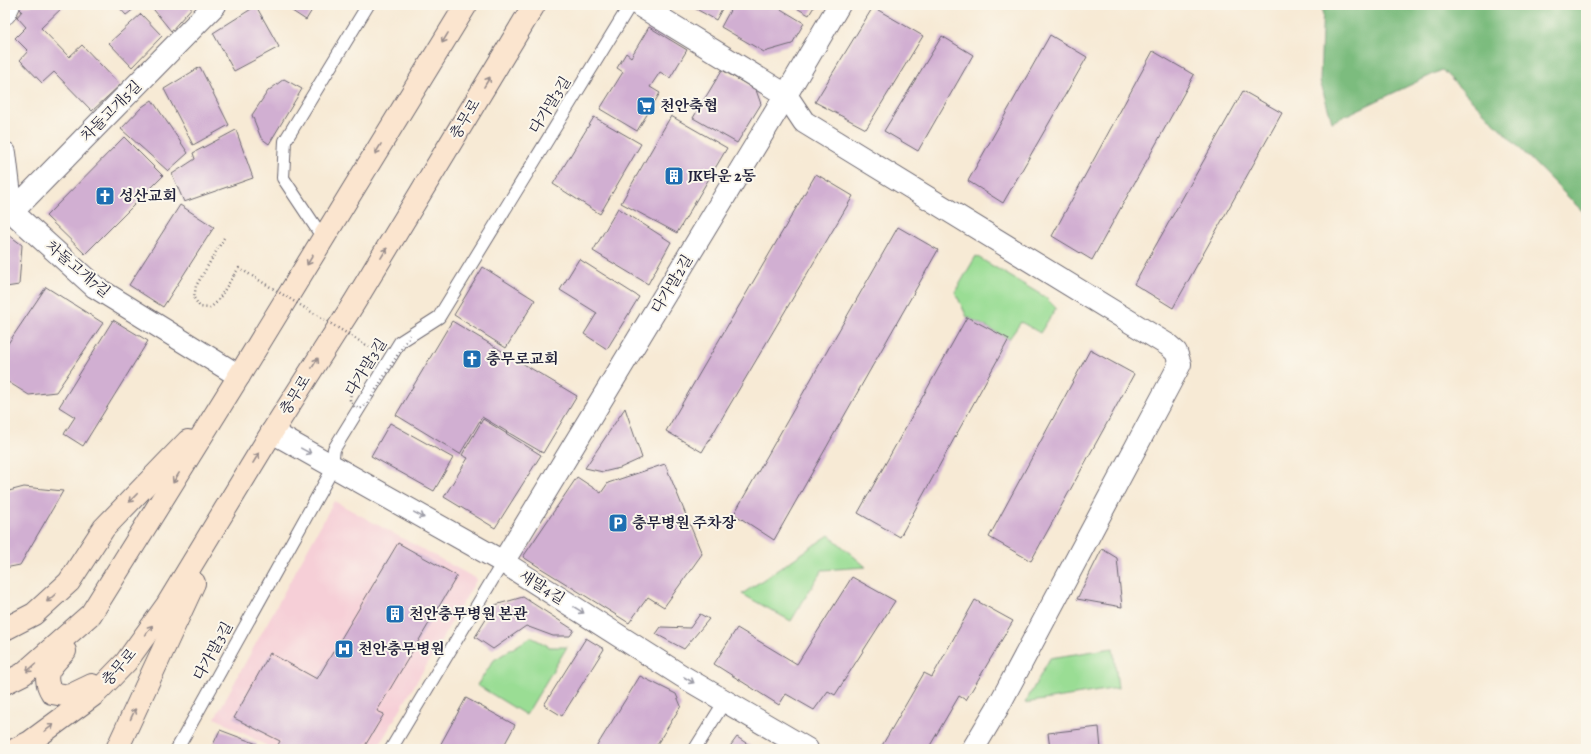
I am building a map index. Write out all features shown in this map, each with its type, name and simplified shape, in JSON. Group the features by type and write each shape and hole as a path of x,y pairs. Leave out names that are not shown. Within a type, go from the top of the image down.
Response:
{"main road":[{"path":"126,662 78,693 69,696 52,693 47,684 46,675 68,649 91,614 324,238 466,5"},
{"name":"충무로","path":"16,749 30,742 95,694 126,662 167,605 272,432 354,303 534,5"},
{"path":"5,629 34,614 69,582 104,528 218,410"},
{"path":"117,749 240,484"},
{"path":"5,683 24,674 91,614"}],"street":[{"path":"5,13 9,5"},
{"name":"차돌고개5길","path":"9,213 215,5"},
{"path":"639,5 786,95 804,122 1168,345 1176,352 1180,364 998,707 973,749"},
{"name":"다가말2길","path":"503,562 839,5"},
{"path":"5,153 9,213"},
{"name":"차돌고개7길","path":"9,213 95,287 239,376"},
{"name":"새말4길","path":"272,432 503,562 725,701 807,749"}],"lane":[{"path":"324,238 283,178 285,141 368,5"},
{"name":"다가말3길","path":"177,749 330,472 334,449 400,342 439,317 630,5"},
{"path":"391,749 503,562"},
{"path":"695,749 725,701"}],"path":[{"path":"224,238 196,286 194,298 200,307 210,308 217,302 239,268 376,351 351,392 350,400 355,408 362,408 367,404 410,335"}],"shaded area":[{"name":"천안충무병원","path":"334,501 477,579 377,749 265,749 267,746 215,718"}],"green space":[{"path":"1323,5 1586,5 1586,215 1442,70 1332,122 1320,81"},
{"path":"976,256 1045,297 1056,308 1040,333 1021,322 1009,339 967,317 955,292"},
{"path":"829,535 866,567 822,570 791,621 742,594"},
{"path":"531,637 550,647 567,647 526,715 477,685 494,660"},
{"path":"1113,648 1118,688 1025,703 1050,658"}],"building":[{"path":"65,5 41,28 69,57 82,45 120,85 92,111 54,72 42,83 20,60 28,51 15,38 26,27 17,17 22,11 17,6"},
{"path":"117,5 139,5 126,15"},
{"path":"150,5 194,5 171,31"},
{"path":"283,5 315,5 306,20"},
{"path":"689,5 724,5 716,20"},
{"path":"733,5 774,5 804,23 792,44 764,52 721,27"},
{"path":"791,5 815,5 809,15"},
{"path":"256,6 279,47 234,71 213,33"},
{"path":"873,7 923,36 866,129 815,102"},
{"path":"141,14 162,36 132,67 109,43"},
{"path":"649,27 687,50 670,78 660,72 650,87 660,93 637,131 600,109 623,72 617,68 626,53 631,57"},
{"path":"1050,35 1087,57 1003,203 968,181"},
{"path":"942,36 973,55 918,151 884,131"},
{"path":"1153,51 1194,75 1092,260 1052,236"},
{"path":"200,67 229,125 193,145 164,89"},
{"path":"722,70 756,90 761,104 737,143 693,118"},
{"path":"284,79 302,89 269,144 261,138 252,115 268,91"},
{"path":"1243,91 1282,113 1173,308 1134,284"},
{"path":"152,100 188,153 168,171 121,129 142,107"},
{"name":"JK타운 2동","path":"671,116 727,148 677,233 621,203"},
{"path":"594,117 641,144 600,214 553,184"},
{"path":"236,130 253,178 184,202 172,174 195,159 193,153"},
{"name":"성산교회","path":"124,137 163,176 85,254 46,216"},
{"path":"816,174 853,196 702,452 666,431"},
{"name":"성산교회","path":"180,205 214,227 163,307 129,285"},
{"path":"618,208 671,242 648,284 593,251"},
{"path":"898,227 938,250 774,540 734,514"},
{"path":"9,235 22,245 19,285 6,287 7,298 5,298 5,236"},
{"path":"579,259 639,297 607,349 584,334 597,313 560,290"},
{"path":"483,267 535,300 506,348 454,315"},
{"path":"46,287 103,323 56,392 29,395 5,380 5,348"},
{"path":"967,317 1009,339 900,537 858,513"},
{"path":"113,320 148,341 83,446 64,434 75,417 59,407"},
{"name":"충무로교회","path":"452,321 577,396 543,453 482,417 460,454 396,415"},
{"path":"1090,350 1134,374 1031,561 989,537"},
{"path":"625,408 642,458 620,468 603,472 585,468"},
{"path":"483,419 541,455 495,528 444,497 468,458 462,455"},
{"path":"390,423 453,458 434,491 371,456"},
{"name":"충무병원 주차장","path":"665,464 702,554 664,607 648,597 629,623 523,557 577,477 601,493 608,483"},
{"path":"24,487 63,491 20,565 5,568 5,492"},
{"name":"천안충무병원 본관","path":"398,543 457,576 377,711 384,714 363,749 276,749 280,741 234,718 270,653 317,679"},
{"path":"1102,549 1117,558 1122,607 1077,599"},
{"path":"852,577 895,601 835,695 828,691 814,710 786,694 779,705 714,664 737,628 797,664"},
{"path":"523,597 574,630 570,636 553,636 526,626 493,649 475,637 495,605"},
{"path":"975,600 1013,621 966,700 959,696 928,749 880,749 924,673 932,677"},
{"path":"700,614 709,619 684,649 656,634 661,627 690,628"},
{"path":"586,638 604,649 562,716 544,705"},
{"path":"640,676 676,694 681,706 654,749 595,749"},
{"path":"466,698 515,725 502,749 438,749"},
{"path":"1099,727 1101,749 1050,749 1048,733"},
{"path":"220,730 257,744 255,749 211,749"},
{"path":"737,737 755,749 728,749"}],"place":[{"name":"천안축협","path":"646,106"},
{"name":"JK타운 2동","path":"674,176"},
{"name":"성산교회","path":"105,196"},
{"name":"충무로교회","path":"472,359"},
{"name":"충무병원 주차장","path":"618,523"},
{"name":"천안충무병원 본관","path":"395,614"},
{"name":"천안충무병원","path":"344,649"}]}
